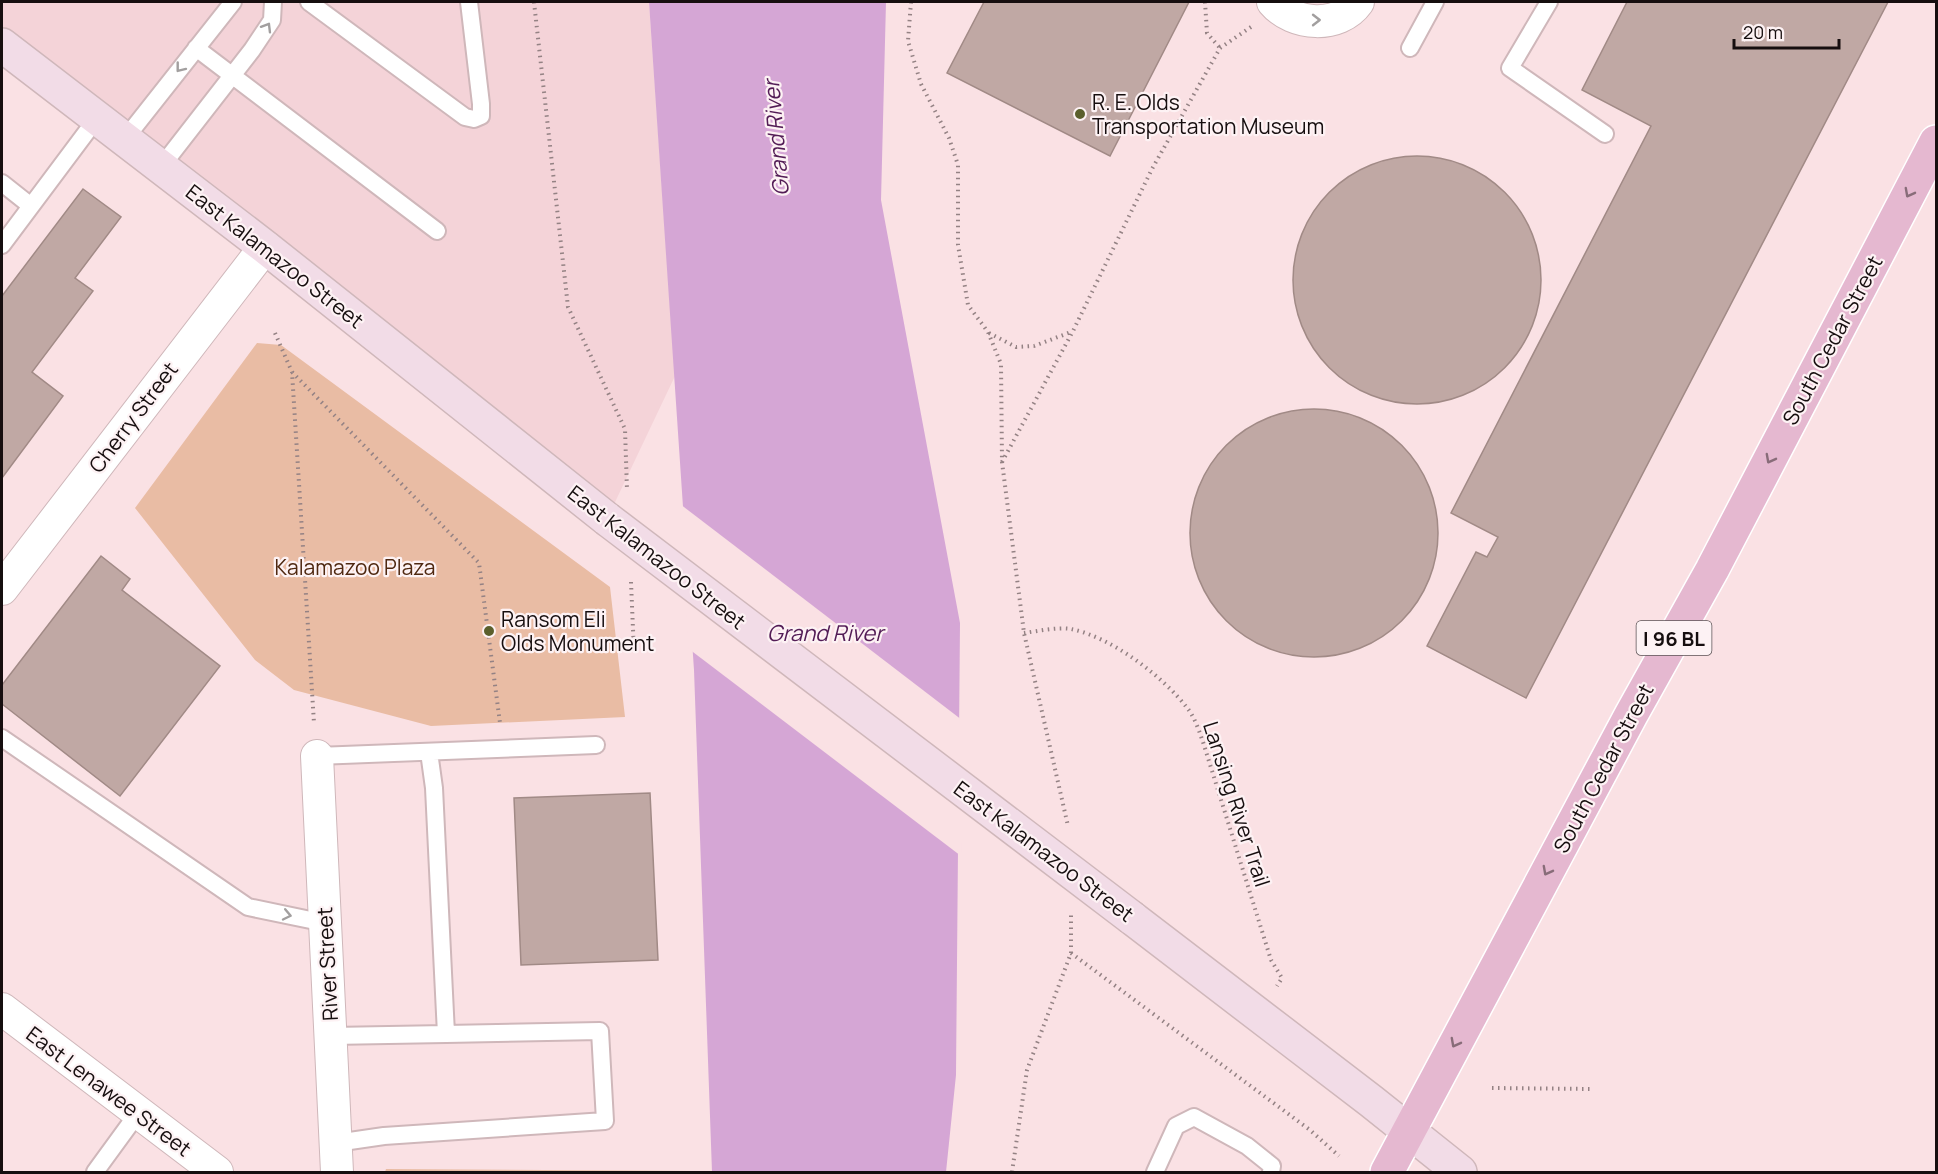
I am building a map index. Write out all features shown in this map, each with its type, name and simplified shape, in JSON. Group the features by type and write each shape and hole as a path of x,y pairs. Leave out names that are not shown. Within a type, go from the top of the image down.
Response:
{"main road":[{"name":"South Cedar Street","path":"1387,1173 1631,715 1712,570 1936,142"}],"street":[{"path":"1276,5 1296,17 1321,21 1342,16 1358,2"},
{"name":"East Kalamazoo Street","path":"2,45 265,247 617,509 1132,918 1460,1173"},
{"name":"Cherry Street","path":"2,589 265,247"},
{"name":"River Street","path":"317,756 337,1158"},
{"name":"East Lenawee Street","path":"2,1009 217,1173"}],"lane":[{"path":"124,140 233,2"},
{"path":"161,167 232,76 272,20 273,2"},
{"path":"309,2 465,117 474,119 481,116 481,105 469,2"},
{"path":"1410,48 1435,2"},
{"path":"1549,2 1510,68 1605,134"},
{"path":"196,48 437,231"},
{"path":"2,245 97,118"},
{"path":"2,183 31,206"},
{"path":"2,738 248,907 325,923"},
{"path":"317,756 596,745"},
{"path":"429,752 434,788 446,1034"},
{"path":"331,1036 600,1031 604,1121 384,1136 337,1158"},
{"path":"95,1173 138,1113"},
{"path":"1155,1173 1176,1126 1194,1117 1261,1155 1272,1166 1271,1173"}],"path":[{"path":"534,2 568,307 625,429 617,509"},
{"path":"911,2 908,41 921,84 949,138 958,165 958,245 968,305 988,333 1001,364 1002,462 1073,331 1152,169 1220,48 1276,5"},
{"path":"1205,2 1207,33 1220,48"},
{"path":"988,333 1016,347 1034,346 1073,331"},
{"path":"275,333 292,372 317,756"},
{"path":"292,372 479,563 504,748"},
{"path":"630,570 634,653"},
{"name":"Lansing River Trail","path":"1024,633 1069,629 1100,639 1125,653 1159,679 1189,710 1203,742 1271,960 1282,978 1260,1017"},
{"path":"1071,952 1310,1130 1339,1156"},
{"path":"1492,1088 1591,1089"}],"shaded area":[{"path":"2,2 649,2 675,376 607,519 2,45"}],"green space":[{"name":"Kalamazoo Plaza","path":"257,343 281,345 610,587 625,717 431,726 294,690 255,660 135,508"},
{"path":"386,1169 692,1171 692,1172 385,1172"}],"water":[{"name":"Grand River","path":"649,2 886,2 881,200 960,623 956,1075 946,1172 712,1172 694,670"}],"pier":[{"path":"680,504 962,720 961,856 689,649"}],"building":[{"name":"R. E. Olds Transportation Museum","path":"984,2 1189,2 1110,156 947,73"},
{"path":"1627,2 1888,2 1526,698 1427,646 1476,552 1487,557 1498,537 1451,513 1651,126 1582,90"},
{"path":"1405,156 1429,156 1453,161 1476,170 1505,192 1527,221 1532,232 1539,256 1541,280 1539,304 1532,328 1527,339 1505,368 1476,390 1465,395 1429,404 1405,404 1381,399 1358,390 1338,376 1321,359 1307,339 1298,316 1293,292 1293,268 1298,244 1307,221 1321,201 1338,184 1358,170 1381,161"},
{"path":"83,189 121,217 75,278 93,291 32,372 63,396 2,478 2,296"},
{"path":"1302,409 1326,409 1350,414 1373,423 1402,445 1424,474 1429,485 1436,509 1438,533 1436,557 1429,581 1424,592 1402,621 1373,643 1362,648 1326,657 1302,657 1278,652 1255,643 1235,629 1218,612 1204,592 1195,569 1190,545 1190,521 1195,497 1204,474 1218,454 1235,437 1255,423 1278,414"},
{"path":"101,556 130,579 122,590 220,666 120,796 2,704 2,685"},
{"path":"650,793 658,960 521,965 514,798"}],"place":[{"name":"R. E. Olds Transportation Museum","path":"1080,114"},
{"name":"Ransom Eli Olds Monument","path":"489,631"}]}
